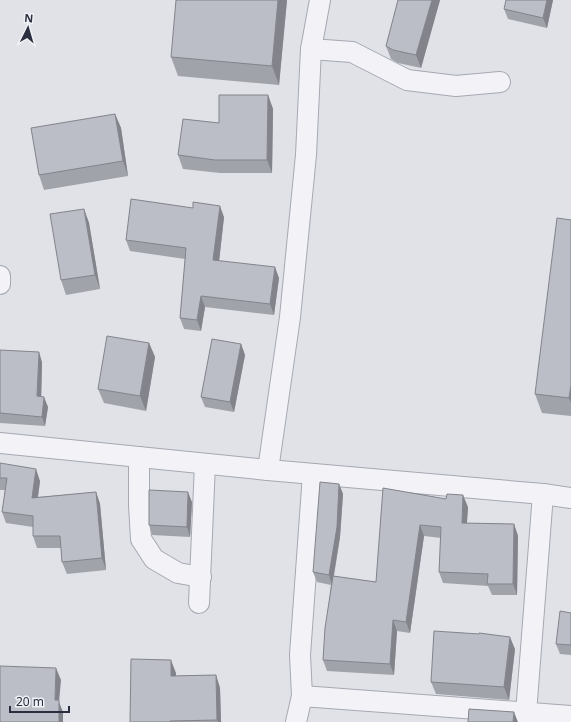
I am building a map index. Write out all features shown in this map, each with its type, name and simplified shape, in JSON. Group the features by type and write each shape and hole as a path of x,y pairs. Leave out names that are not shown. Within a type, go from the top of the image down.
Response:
{"street":[{"path":"268,470 291,310 306,155 311,49 320,0"},
{"path":"311,49 352,52 407,80 456,86 500,82"},
{"path":"0,276 0,284"},
{"path":"0,443 204,464 544,494 571,498"},
{"path":"140,457 139,505 141,539 154,559 178,574 200,577"},
{"path":"199,602 204,464"},
{"path":"296,722 302,696 300,655 313,474"},
{"path":"526,713 544,494"},
{"path":"302,696 571,716"}],"building":[{"path":"176,0 278,0 272,66 171,57"},
{"path":"398,0 432,0 416,55 393,50 386,46"},
{"path":"506,0 547,0 543,18 504,9"},
{"path":"219,95 268,95 267,160 215,160 178,155 183,119 219,123"},
{"path":"115,114 123,161 39,175 31,128"},
{"path":"131,199 193,208 193,202 220,206 213,260 275,267 270,304 201,296 197,320 180,318 186,248 126,240"},
{"path":"84,209 95,275 61,280 50,214"},
{"path":"557,218 571,220 571,385 569,398 535,394"},
{"path":"107,336 149,343 140,396 98,389"},
{"path":"212,339 241,344 230,402 201,397"},
{"path":"0,350 39,352 37,396 44,397 42,417 0,413"},
{"path":"0,463 36,469 32,498 96,492 102,558 62,562 60,536 33,536 33,516 2,512 7,478 0,478"},
{"path":"320,482 339,484 337,527 329,575 313,572"},
{"path":"383,488 446,499 447,494 463,495 462,523 514,524 513,584 487,584 488,574 439,572 441,527 420,525 406,622 393,620 390,664 323,660 325,628 333,576 376,582"},
{"path":"149,490 188,492 187,527 149,525"},
{"path":"560,611 571,613 571,645 556,644"},
{"path":"434,631 479,633 510,637 504,687 431,682"},
{"path":"131,659 171,660 171,676 216,675 217,720 130,722"},
{"path":"0,666 56,668 55,700 59,700 59,722 0,722"},
{"path":"469,709 514,712 513,722 468,722"}]}
